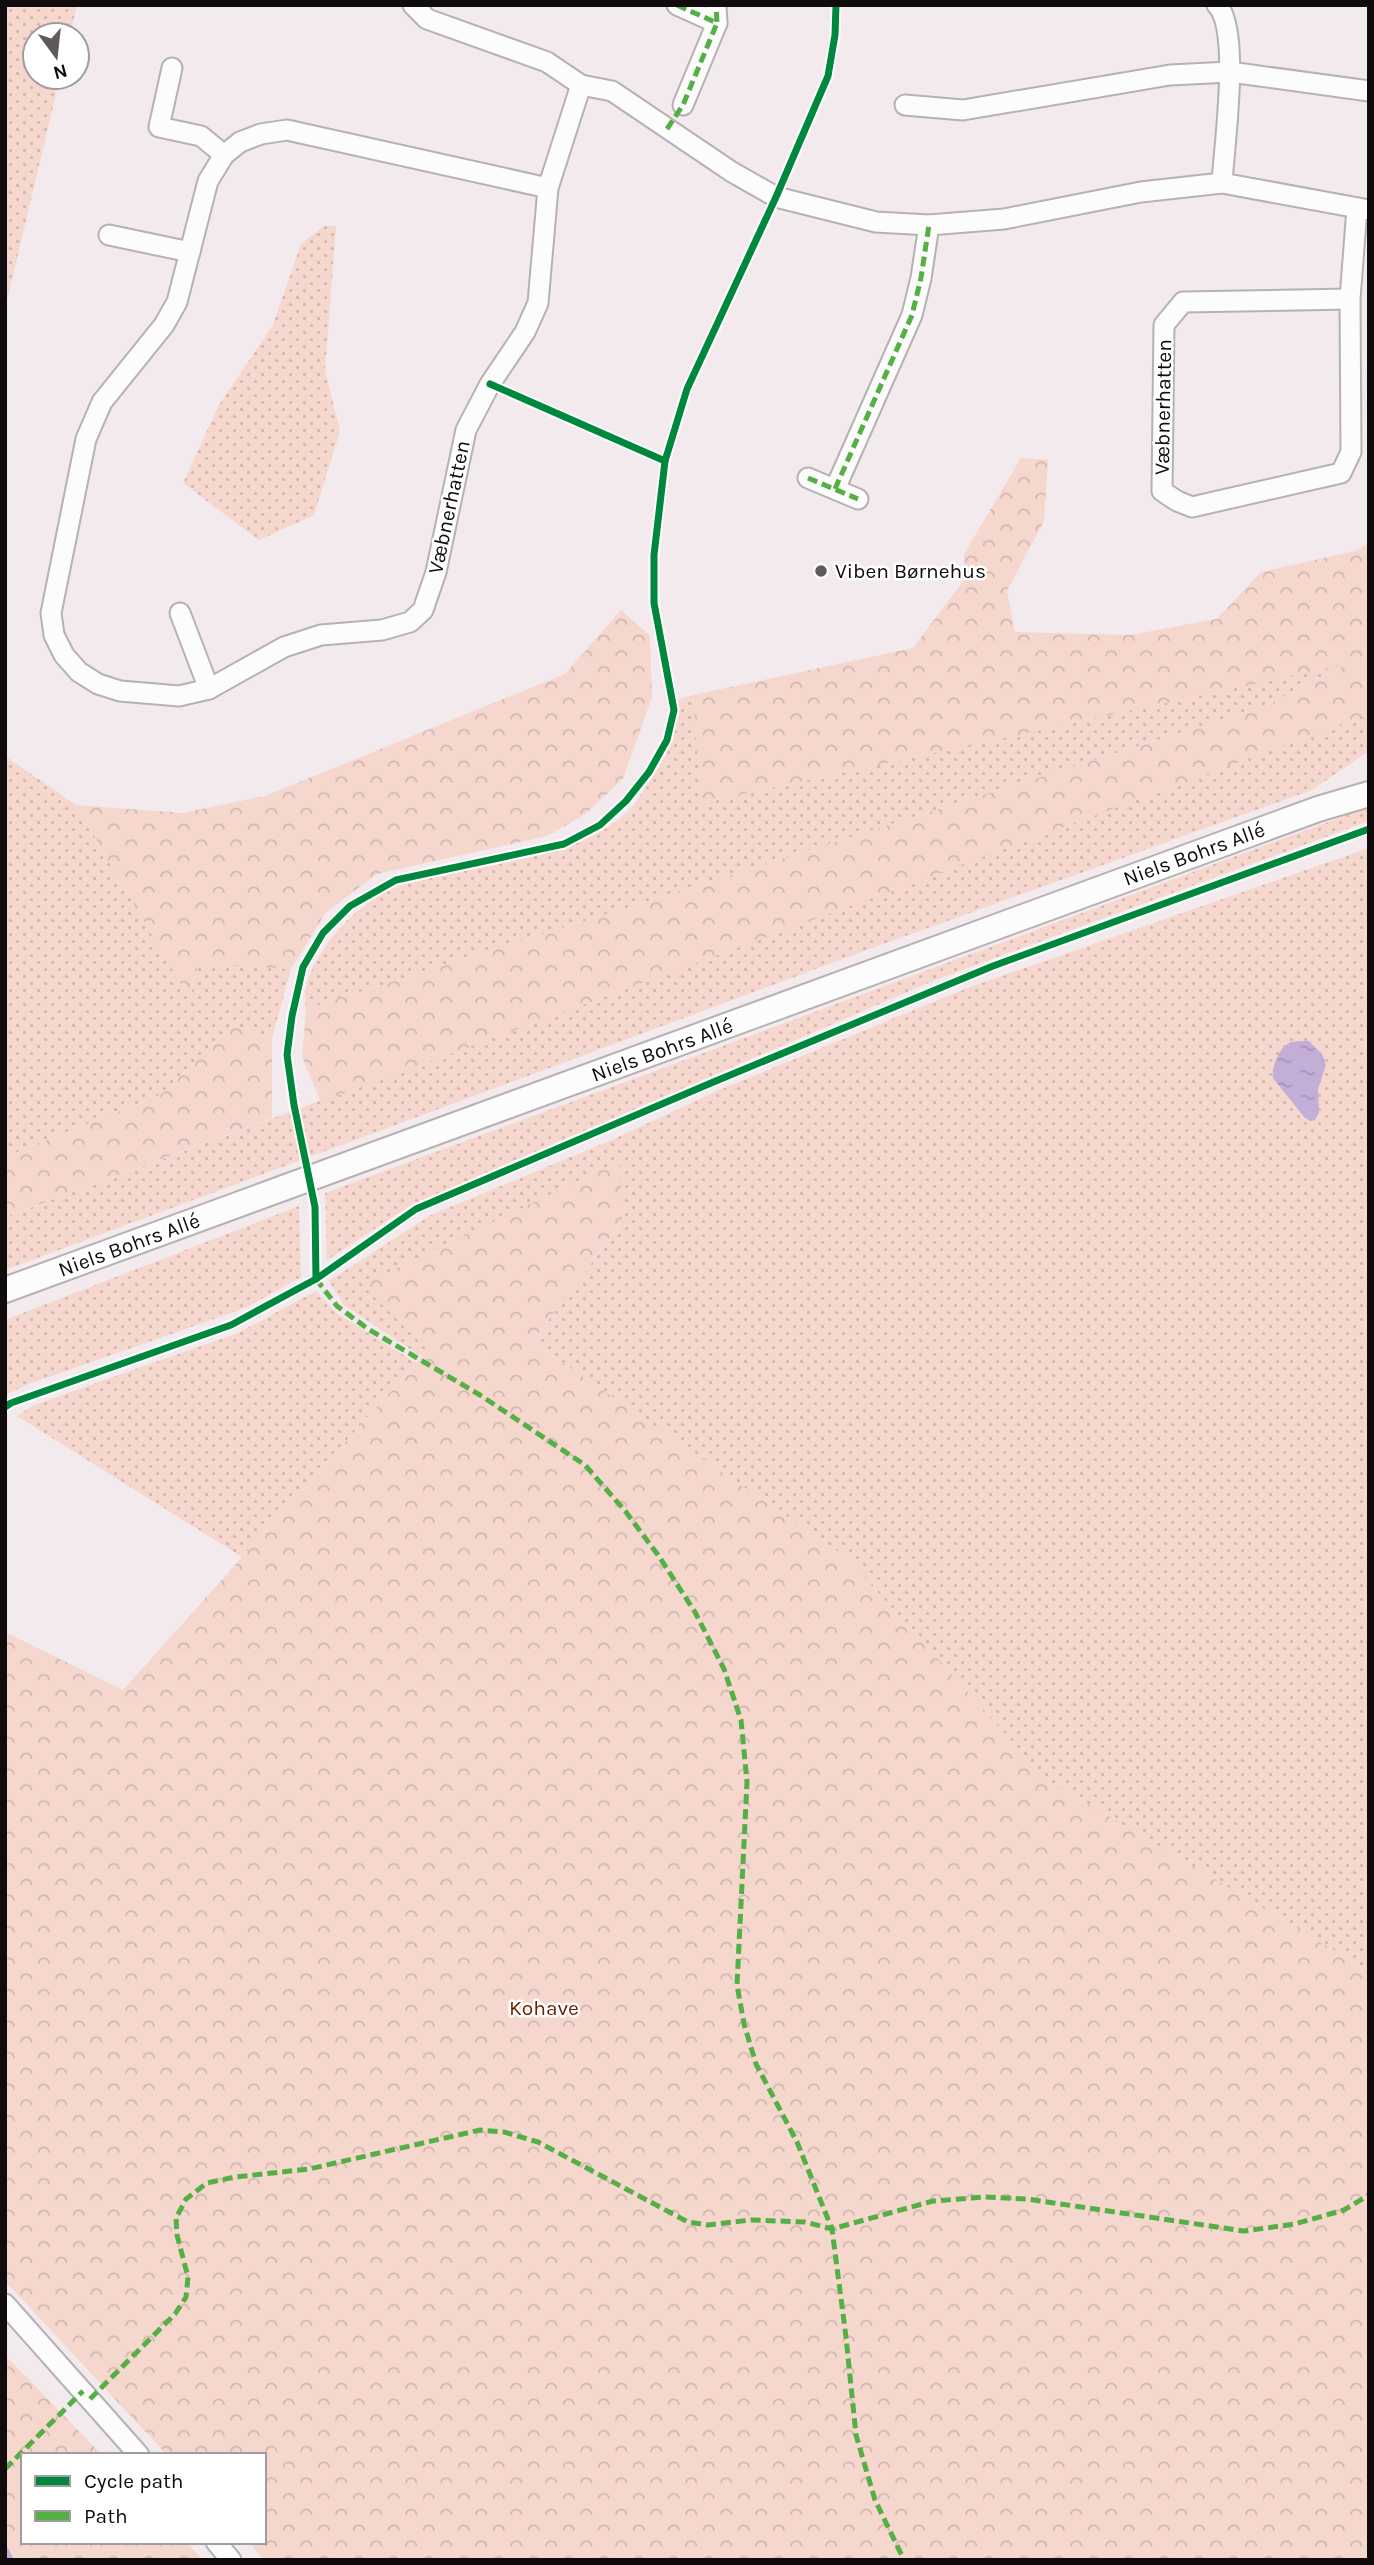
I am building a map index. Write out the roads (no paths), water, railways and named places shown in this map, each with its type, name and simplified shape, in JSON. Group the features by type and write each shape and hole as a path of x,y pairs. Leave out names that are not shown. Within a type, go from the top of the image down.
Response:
{"street":[{"name":"Væbnerhatten","path":"413,5 427,19 547,62 582,85 612,91 732,172 776,197 876,222 929,225 1004,219 1141,192 1222,183 1363,209 1350,299 1351,452 1341,473 1192,507 1162,491 1164,325 1183,302 1350,299"},
{"path":"677,5 716,14 683,105"},
{"path":"1217,5 1222,11 1229,35 1230,72 1222,183"},
{"path":"172,68 159,127 201,136 224,155"},
{"path":"905,105 963,110 1170,75 1230,72 1369,91"},
{"name":"Væbnerhatten","path":"548,188 287,130 261,134 240,142 224,155 208,181 177,302 164,325 102,402 86,439 51,613 54,635 64,655 79,672 98,684 120,691 179,696 209,689 284,647 321,635 382,630 410,622 423,610 436,572 466,430 524,332 538,303 548,188 582,85"},
{"path":"835,489 912,315 929,225"},
{"path":"109,235 190,251"},
{"path":"808,478 858,499"},
{"path":"180,613 209,689"},
{"name":"Niels Bohrs Allé","path":"1318,809 1369,780"},
{"name":"Niels Bohrs Allé","path":"5,1290 1318,809 1369,794"},
{"path":"5,2304 137,2453"},
{"path":"218,2544 232,2560"}],"water":[{"path":"1309,1041 1322,1054 1326,1065 1318,1089 1319,1112 1315,1120 1310,1121 1273,1078 1273,1068 1283,1048 1293,1042"}],"waterway":[{"path":"5,2549 11,2560"}],"place":[{"name":"Viben Børnehus","path":"821,571"}],"park label":[{"name":"Kohave","path":"544,2008"}]}
